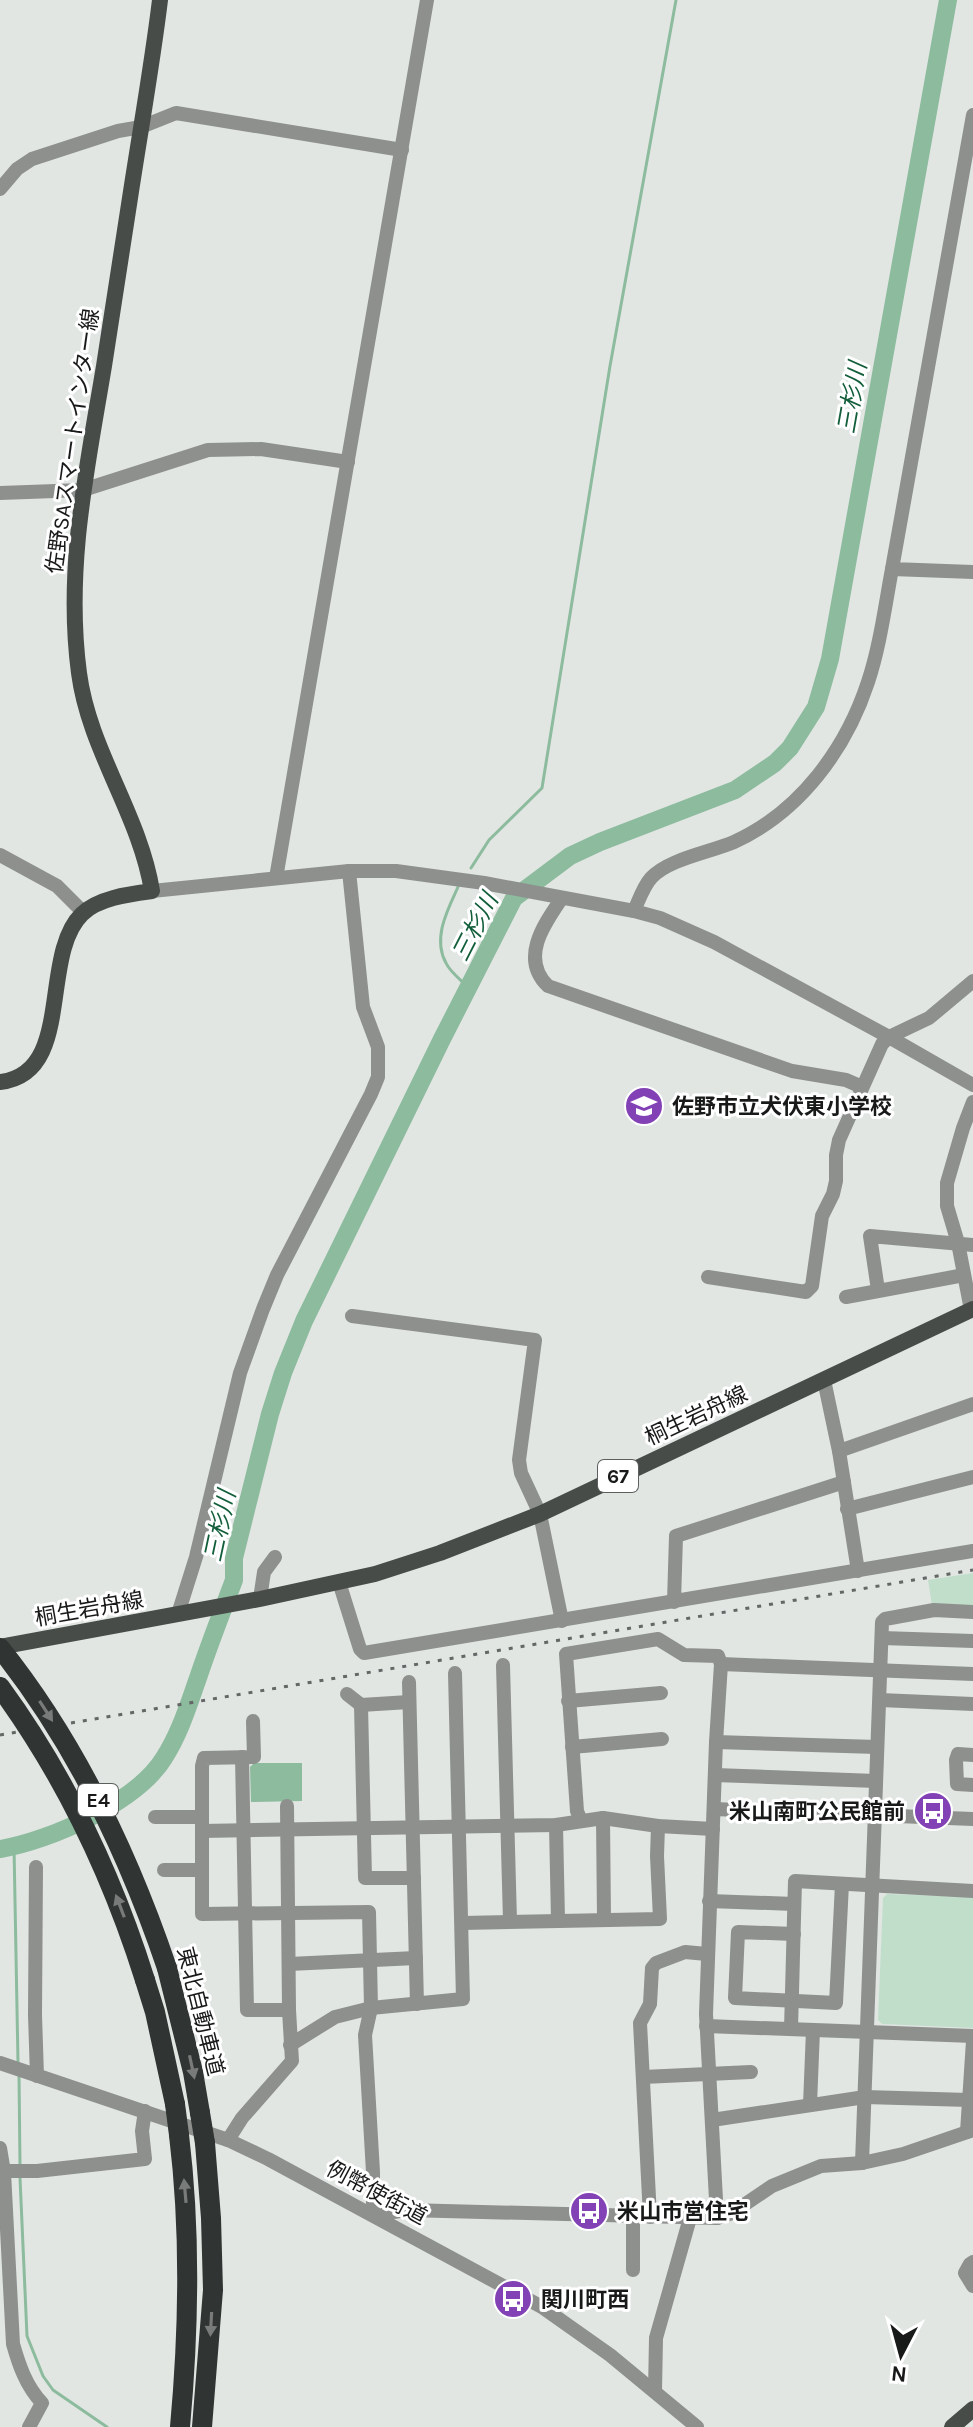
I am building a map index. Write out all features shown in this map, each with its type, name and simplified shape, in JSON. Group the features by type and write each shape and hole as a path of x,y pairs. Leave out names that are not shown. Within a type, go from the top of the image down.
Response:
{"highway":[{"name":"東北自動車道","path":"0,1647 44,1708 100,1804 135,1880 167,1968 190,2056 205,2143 212,2246 211,2322 202,2427"},
{"name":"東北自動車道","path":"0,1687 39,1744 86,1827 113,1888 155,2012 175,2104 189,2247 188,2320 180,2427"}],"main road":[{"name":"佐野SAスマートインター線","path":"152,891 137,838 94,732 79,674 74,571 83,490 160,0"},
{"path":"0,1082 21,1076 31,1070 37,1061 47,1036 66,940 83,912 98,904 152,891"},
{"name":"桐生岩舟線","path":"254,1600 339,1582 418,1560 487,1536 540,1514 972,1310"},
{"name":"67","path":"182,1613 254,1600"},
{"name":"桐生岩舟線","path":"0,1647 182,1613"},
{"path":"952,2427 973,2409"}],"street":[{"path":"276,878 427,0"},
{"path":"0,189 17,169 32,159 118,131 141,127 176,113 402,150"},
{"path":"634,911 654,875 735,841 770,821 799,798 825,767 857,711 868,681 892,569 973,115"},
{"path":"0,493 83,490 208,450 261,449 348,462"},
{"path":"892,569 973,572"},
{"path":"0,855 57,886 83,912"},
{"path":"182,1613 240,1373 263,1309 277,1275 378,1077 378,1047 363,1007 349,871"},
{"path":"152,891 349,871 425,873 634,911 660,918 714,942 973,1085"},
{"path":"562,898 541,929 536,943 536,966 540,978 548,986 792,1071 846,1080 862,1087"},
{"path":"708,1277 806,1292 812,1286 822,1216 836,1181 839,1140 882,1044 889,1037 929,1018 973,981"},
{"path":"972,1310 964,1275 966,1244 947,1206 947,1183 973,1102"},
{"path":"878,1290 870,1236 966,1244"},
{"path":"846,1297 964,1275"},
{"path":"352,1316 535,1340 519,1460 521,1473 540,1514 562,1621"},
{"path":"824,1380 858,1571"},
{"path":"839,1451 973,1404"},
{"path":"847,1509 973,1477"},
{"path":"674,1602 676,1536 844,1482"},
{"path":"339,1582 360,1649 364,1653 973,1551"},
{"path":"254,1600 264,1572 275,1557"},
{"path":"862,2163 882,1622 934,1610 973,1612"},
{"path":"882,1638 973,1641"},
{"path":"581,1821 577,1811 566,1654 658,1639 684,1655 718,1656 721,1664 706,2026 717,2218"},
{"path":"721,1664 973,1674"},
{"path":"503,1665 510,1921"},
{"path":"290,2045 335,2017 371,2008 463,1999 455,1673"},
{"path":"409,1682 417,2004"},
{"path":"568,1701 661,1693"},
{"path":"347,1694 361,1705 409,1702"},
{"path":"880,1700 973,1704"},
{"path":"361,1705 365,1878 414,1878"},
{"path":"253,1721 254,1757 204,1758 202,1914 369,1912 371,2008 365,2035 373,2215 407,2210 717,2218 732,2213 772,2186 821,2166 862,2163 903,2154 970,2131 973,2038 706,2026"},
{"path":"572,1747 662,1739"},
{"path":"716,1742 877,1747"},
{"path":"973,1755 958,1754 956,1780 957,1784 973,1785"},
{"path":"242,1757 247,2010 289,2010"},
{"path":"715,1775 876,1781"},
{"path":"228,2140 242,2118 292,2061 287,1806"},
{"path":"714,1809 973,1819"},
{"path":"155,1817 244,1831 556,1825 603,1818 658,1826 713,1829"},
{"path":"603,1818 604,1919"},
{"path":"556,1825 558,1920"},
{"path":"462,1923 660,1919 658,1826"},
{"path":"34,2075 36,1867"},
{"path":"164,1870 202,1870"},
{"path":"791,2029 795,1881 973,1891"},
{"path":"794,1934 738,1932 735,1998 836,2003 842,1884"},
{"path":"709,1901 794,1904"},
{"path":"650,2217 640,2023 650,2004 652,1968 656,1963 685,1952 707,1954"},
{"path":"289,1964 416,1958"},
{"path":"810,2105 813,2030"},
{"name":"例幣使街道","path":"3,2064 228,2140 268,2159 542,2307 655,2391 697,2427"},
{"path":"643,2077 751,2072"},
{"path":"712,2120 865,2097 969,2100"},
{"path":"4,2172 145,2159 142,2131 145,2111"},
{"path":"0,2148 4,2172 4,2284 11,2330 15,2352 27,2381 42,2403 29,2427"},
{"path":"633,2216 633,2270"},
{"path":"655,2391 656,2338 690,2218"},
{"path":"973,2262 965,2273 973,2286"}],"shaded area":[{"path":"973,1573 973,1606 932,1605 928,1580"},
{"path":"254,1763 302,1763 302,1801 251,1802 250,1767"},
{"path":"887,1894 973,1897 973,2028 882,2024 878,2020 883,1898"}],"waterway":[{"path":"471,868 489,840 542,788 610,366 676,0"},
{"name":"三杉川","path":"0,1849 43,1838 91,1817 134,1790 170,1749 234,1580 234,1558 270,1414 304,1321 514,898 570,856 735,790 775,763 790,748 816,707 830,659 948,0"},
{"path":"458,887 443,924 441,944 448,966 468,987"},
{"path":"14,1847 18,2062"},
{"path":"19,2074 20,2166"},
{"path":"20,2178 27,2336 43,2376 53,2390 107,2427"}],"railway":[{"path":"0,1735 973,1570"}],"place":[{"name":"佐野市立犬伏東小学校","path":"644,1106"},
{"name":"米山南町公民館前","path":"933,1811"},
{"name":"米山市営住宅","path":"589,2211"},
{"name":"関川町西","path":"513,2299"}]}
